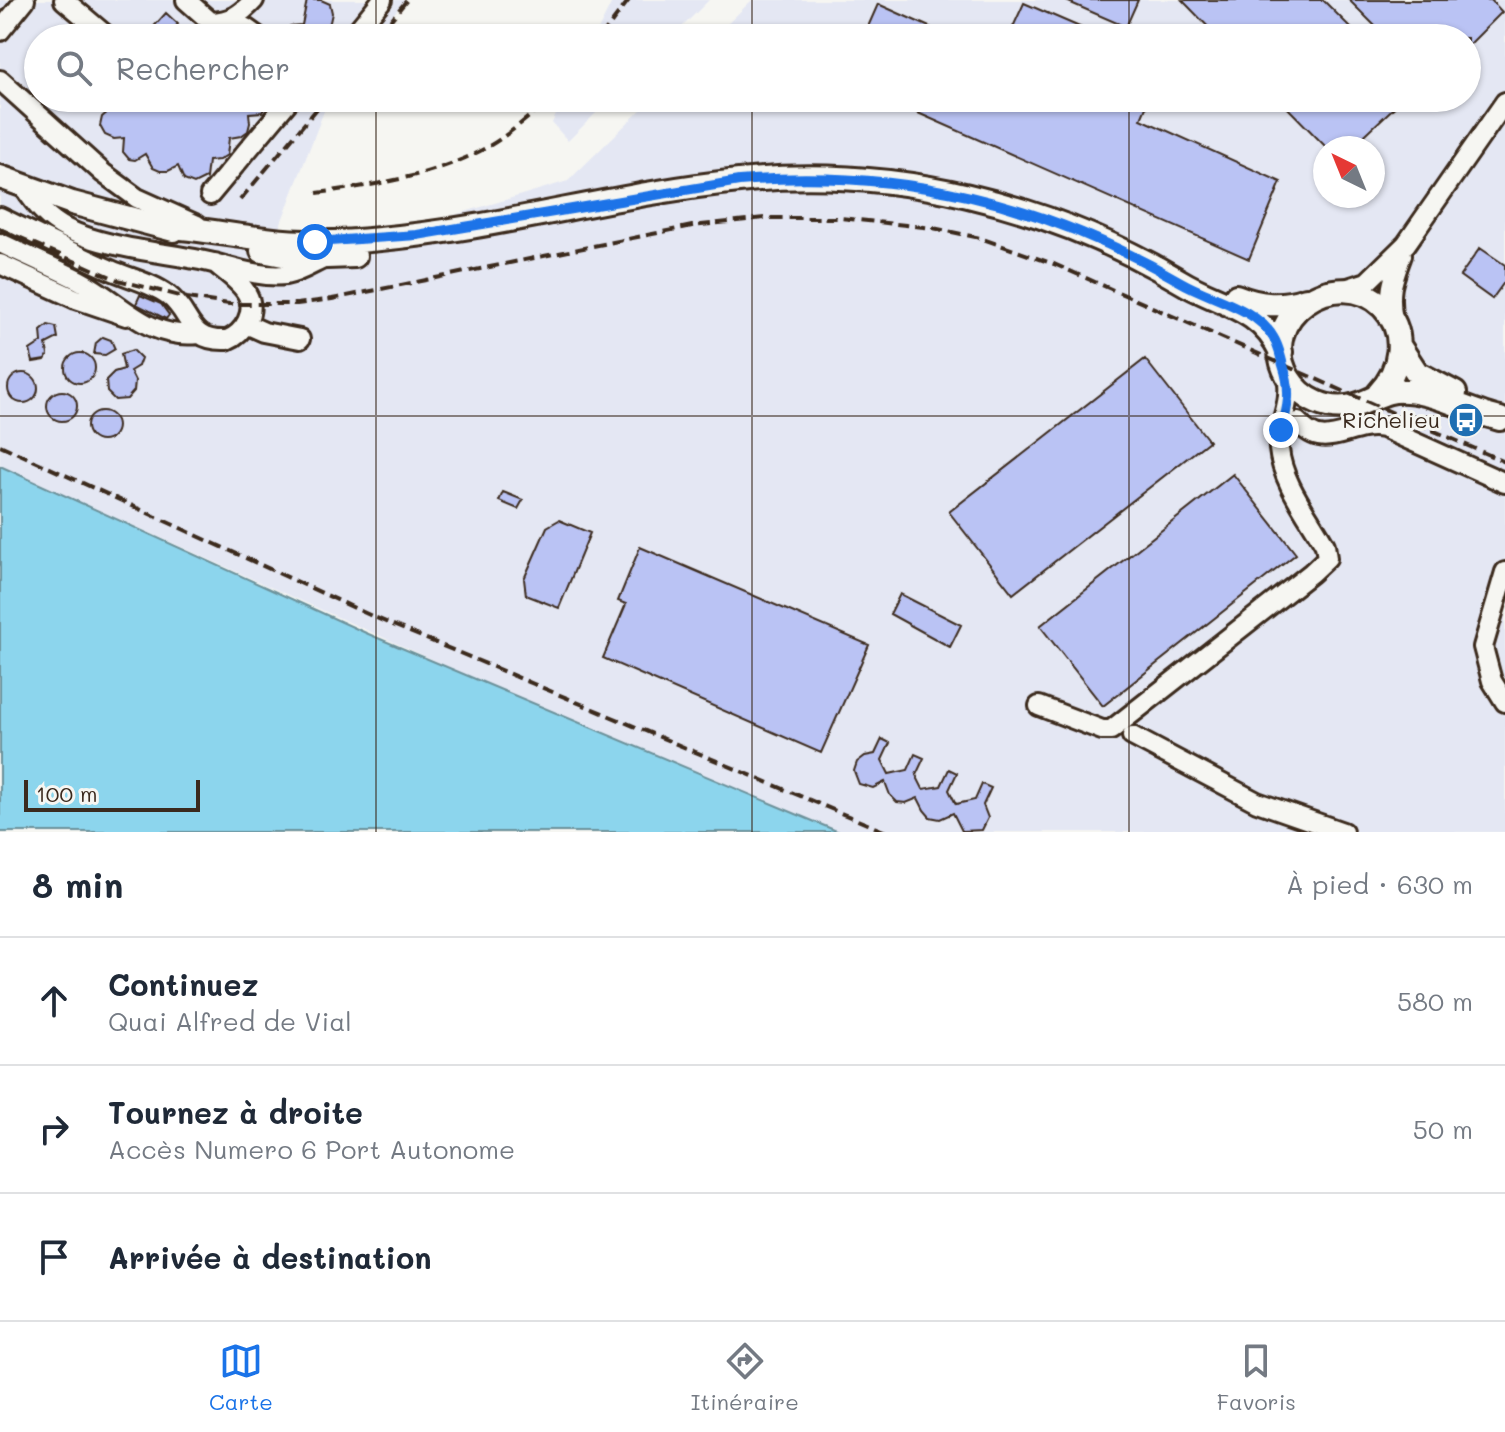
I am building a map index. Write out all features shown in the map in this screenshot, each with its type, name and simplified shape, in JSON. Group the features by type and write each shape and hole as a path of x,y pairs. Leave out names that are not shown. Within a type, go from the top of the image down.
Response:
{"main road":[{"path":"163,226 287,241 368,240 417,235 739,181 815,177 886,181 950,192 1014,208 1262,305 1291,304 1325,291 1345,289 1373,299 1393,321 1400,347 1412,368 1424,378 1502,420"},
{"path":"7,178 72,203 195,237 282,255 325,257 442,245 555,217 581,207"},
{"path":"1156,266 1182,283 1258,320 1269,331 1281,352 1287,375 1302,394 1324,405 1352,406 1392,391 1418,392 1502,420"},
{"path":"1281,352 1287,322 1306,299"},
{"path":"1378,394 1394,373 1400,347"}],"street":[{"path":"0,31 25,0"},
{"path":"64,0 92,24"},
{"path":"186,0 219,24"},
{"path":"227,24 254,0"},
{"path":"362,24 382,0"},
{"path":"0,80 24,102"},
{"path":"1345,289 1367,282 1406,244 1505,102"},
{"path":"35,112 137,198 214,231"},
{"path":"210,195 279,112"},
{"path":"7,178 68,230 176,257 277,275 299,271 325,257"},
{"path":"0,217 168,294 199,334"},
{"path":"0,243 80,280 140,321"},
{"path":"1393,321 1389,293 1391,281 1406,244"},
{"path":"0,253 174,336 199,334 215,341 235,337 246,324 251,310 247,293 215,263"},
{"path":"0,264 76,299 140,321"},
{"path":"246,324 279,336 300,339"},
{"path":"1039,706 1102,730 1111,730 1327,558 1325,545 1284,471 1279,448 1290,391 1287,375"},
{"path":"1280,439 1298,422 1324,405"},
{"path":"1298,422 1320,438 1333,437 1358,427 1372,425 1383,428 1505,483"},
{"path":"1505,572 1483,647 1492,681 1505,702"},
{"path":"1132,736 1257,802 1343,832"}],"shaded area":[{"path":"0,0 405,0 385,24 24,24 24,112 324,112 276,236 267,271 568,181 639,112 1481,112 1481,24 727,24 752,0 1505,0 1505,832 839,832 476,679 0,466"},
{"path":"613,0 709,0 685,24 601,24"},
{"path":"557,112 597,112 568,141 552,123"}],"water":[{"path":"0,466 366,633 839,832 0,832"}],"building":[{"path":"307,0 330,4 332,13 327,24 302,24"},
{"path":"1064,0 1138,0 1127,24 1119,24"},
{"path":"1182,0 1323,0 1347,24 1205,24"},
{"path":"1349,0 1491,0 1502,12 1481,33 1481,24 1373,24"},
{"path":"1024,3 1073,24 1014,24"},
{"path":"878,4 923,24 869,24"},
{"path":"166,13 178,24 156,24"},
{"path":"108,112 262,112 249,113 248,131 229,138 227,155 208,161 206,178 194,184 184,180 178,166 160,171 153,168 145,154 135,160 129,159 123,152 124,138 114,139 105,135 100,126 102,117"},
{"path":"916,112 1144,112 1141,119 1281,182 1249,259"},
{"path":"1292,112 1389,112 1364,136 1315,136"},
{"path":"1480,248 1505,265 1505,281 1492,299 1460,276"},
{"path":"140,295 161,304 169,315 166,319 136,304"},
{"path":"48,325 56,327 58,338 46,344 48,355 45,360 33,362 30,350 42,342 41,331"},
{"path":"103,337 111,340 115,349 105,355 94,354 96,343"},
{"path":"133,350 141,358 138,366 130,371 135,381 134,391 127,399 115,400 107,392 106,380 114,372 124,369 121,354"},
{"path":"80,353 91,357 95,368 91,379 80,383 69,379 65,368 69,357"},
{"path":"1145,359 1209,441 1013,594 949,512"},
{"path":"23,373 34,377 38,388 34,399 23,403 12,399 8,388 12,377"},
{"path":"62,391 73,395 77,406 73,417 62,421 51,417 47,406 51,395"},
{"path":"102,411 113,415 117,426 113,437 102,441 91,437 87,426 91,415"},
{"path":"1233,474 1296,554 1103,706 1040,626"},
{"path":"503,492 523,500 518,509 499,501"},
{"path":"559,520 590,533 559,608 526,595 524,579 547,527"},
{"path":"640,547 869,645 821,753 603,658 626,604 618,601"},
{"path":"900,594 961,625 950,647 890,614"},
{"path":"882,739 890,743 882,760 889,774 908,770 915,754 924,758 916,775 923,789 941,786 949,769 957,773 949,790 956,804 975,800 982,784 991,788 983,805 988,818 982,830 962,831 953,813 940,819 930,817 918,798 906,803 897,802 890,795 885,782 873,788 859,784 854,771 857,762 875,754"}],"railway":[{"path":"387,24 407,0"},
{"path":"611,24 629,0"},
{"path":"240,200 314,112"},
{"path":"317,193 397,180 456,162 484,149 534,112"},
{"path":"0,229 118,280 187,298 229,304 297,304 692,226 765,218 840,218 933,228 980,238 1054,264 1505,462"},
{"path":"0,445 374,617 886,832"}],"place":[{"name":"Richelieu","path":"1466,420"}],"route":[{"path":"315,242 417,235 702,185 781,177 886,181 950,192 1014,208 1079,232 1156,266 1182,283 1258,320 1275,339 1287,375 1290,391 1281,430"}]}
